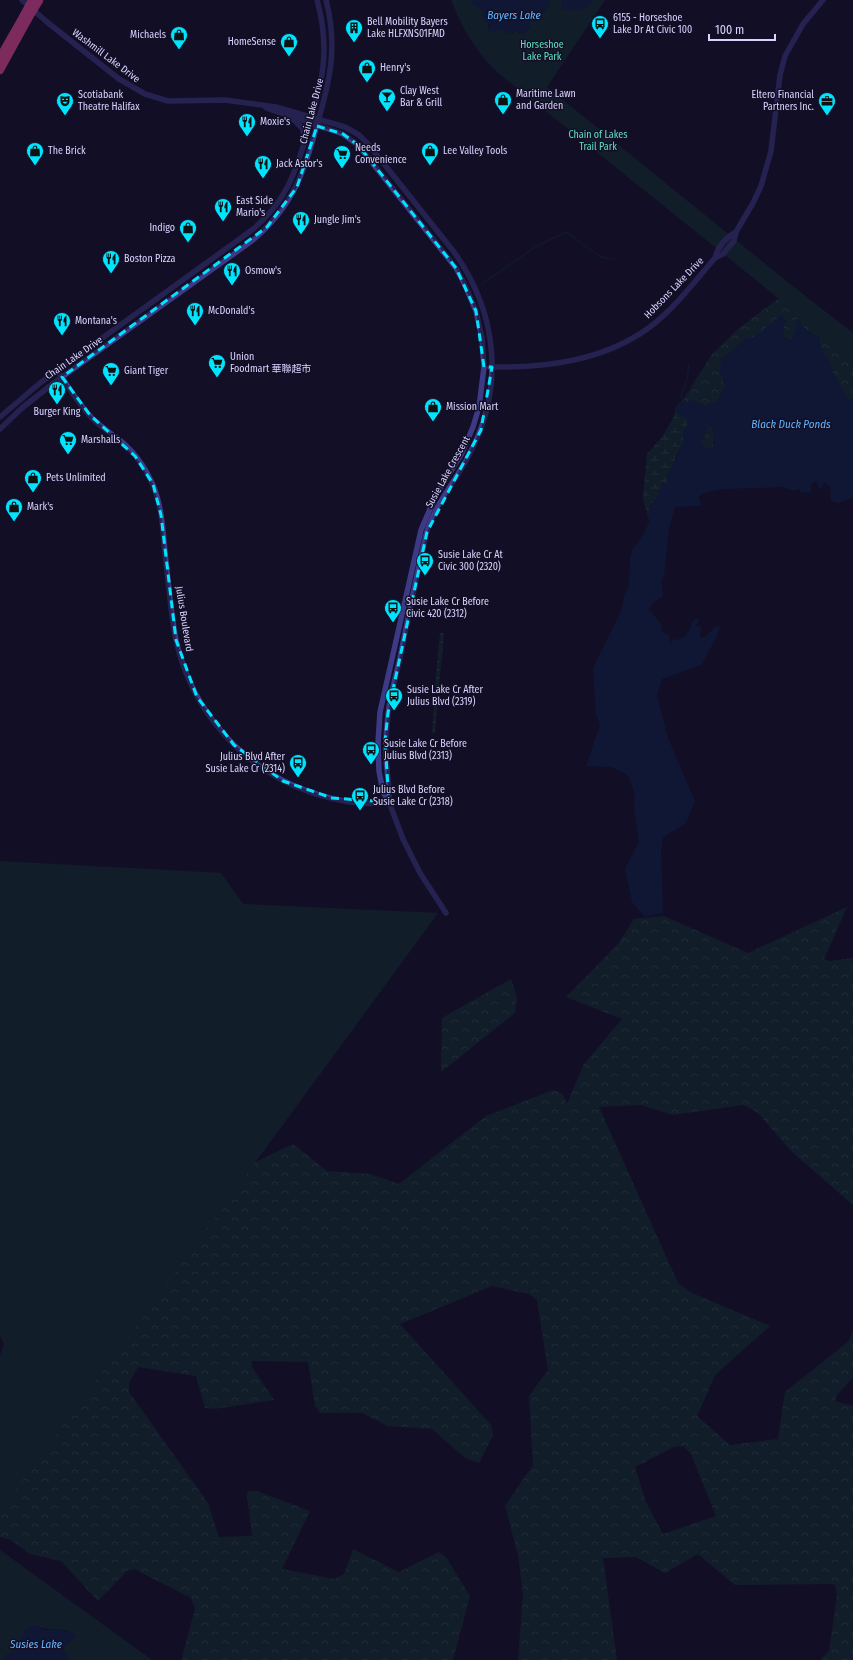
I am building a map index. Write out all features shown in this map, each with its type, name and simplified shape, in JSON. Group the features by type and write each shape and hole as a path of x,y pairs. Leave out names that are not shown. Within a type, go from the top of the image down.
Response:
{"highway":[{"path":"0,70 26,17 32,0"},
{"path":"0,57 39,0"}],"street":[{"name":"Washmill Lake Drive","path":"22,0 47,22 119,79 145,94 168,100 224,100 276,107 319,119"},
{"name":"Chain Lake Drive","path":"0,418 35,387 252,230 270,213 286,191 294,174 320,90 324,57 323,24 318,0"},
{"name":"Chain Lake Drive","path":"0,429 38,395 62,377 253,240 275,219 286,205 307,163 328,87 332,57 332,28 326,0"},
{"name":"Hobsons Lake Drive","path":"484,367 557,364 600,353 623,343 642,332 668,310 715,258 718,249 728,237 736,232 753,203 771,151 780,75 785,56 803,24 823,0"},
{"name":"Washmill Lake Drive","path":"262,106 317,126"},
{"path":"289,116 302,128 305,139"},
{"name":"Susie Lake Crescent","path":"319,119 345,127 364,140 463,264 476,290 490,333 492,367 487,409 481,430 469,456 442,498 427,532 420,562 388,713 386,770 390,790 389,802"},
{"name":"Susie Lake Crescent","path":"317,126 343,134 358,145 456,268 476,311 482,338 484,367 479,407 473,427 462,453 436,495 421,530 380,712 378,743 379,771 383,792 389,802 403,839 420,873 446,913"},
{"path":"157,299 162,305"},
{"name":"Julius Boulevard","path":"58,371 84,408 94,419 122,442 135,456 152,484 160,509 173,623 178,649 193,689 214,723 247,757 268,772 291,784 316,794 341,800 371,803 389,802"}],"highlighted area":[{"path":"317,126 343,134 358,145 456,268 476,311 484,367 492,367 481,430 427,532 388,713 385,741 389,802 332,798 283,781 234,745 197,697 176,640 161,515 153,484 135,456 90,415 62,377 267,227 297,187"}],"green space":[{"name":"Chain of Lakes Trail Park","path":"451,0 471,0 473,4 483,11 483,20 488,23 488,30 504,29 512,33 517,31 520,34 525,33 531,27 528,25 530,20 537,19 542,14 549,0 605,0 547,87 785,280 853,333 853,358 497,72 482,56 470,39"},
{"path":"779,298 853,355 853,399 849,399 840,388 841,386 834,376 829,360 824,355 819,337 808,332 801,325 797,328 791,342 784,337 784,325 766,327 766,330 752,338 746,338 721,360 726,384 717,402 709,404 706,407 699,404 681,403 712,354 738,329"},
{"path":"675,409 680,415 689,419 687,422 687,428 683,432 684,443 676,456 667,486 662,482 657,496 649,507 649,520 643,499 647,454 662,437 675,415"},
{"path":"706,425 712,427 714,438 713,447 708,449 700,444 707,430"},
{"path":"440,633 444,633 439,686 435,686"},
{"path":"435,698 438,698 435,733 432,733"},
{"path":"0,861 221,873 243,904 438,913 0,1511 0,1356 4,1344 0,1336"},
{"path":"847,907 824,959 829,961 853,958 853,1205 791,1151 757,1112 743,1105 673,1115 641,1105 599,1107 678,1283 692,1293 770,1326 715,1375 697,1416 730,1445 778,1439 785,1392 849,1341 853,1329 853,1377 837,1395 835,1401 853,1406 853,1660 820,1660 829,1651 837,1595 835,1585 735,1585 698,1554 665,1573 636,1557 603,1558 617,1660 518,1660 523,1594 518,1555 505,1506 533,1465 529,1396 548,1370 537,1300 529,1294 492,1286 400,1324 491,1425 493,1435 479,1463 465,1458 432,1429 388,1426 362,1413 320,1413 315,1406 308,1362 252,1361 252,1367 274,1400 214,1409 205,1408 196,1376 138,1367 129,1383 129,1392 208,1503 219,1537 252,1536 247,1495 248,1491 257,1491 310,1511 282,1569 335,1579 344,1574 353,1549 399,1572 439,1552 446,1557 470,1596 453,1660 182,1660 195,1609 191,1598 134,1569 127,1571 98,1601 61,1561 30,1554 11,1540 0,1537 0,1423 10,1421 0,1240 222,1178 293,1144 327,1171 370,1174 399,1184 486,1116 553,1090 562,1093 567,1104 584,1064 622,1019 566,997 618,944 634,919 664,916 748,953","holes":["684,1446 691,1454 716,1516 663,1534 646,1502 635,1467 674,1447"]},
{"path":"511,979 517,997 515,1013 441,1072 442,1018"},
{"path":"0,1550 152,1660 69,1660 65,1654 64,1647 75,1635 67,1631 47,1629 37,1626 25,1630 21,1640 16,1644 15,1651 5,1656 4,1660 0,1660"}],"water":[{"name":"Bayers Lake","path":"471,0 549,0 551,3 537,21 535,22 532,19 530,20 528,25 531,27 525,33 520,34 517,31 507,33 504,29 495,32 488,30 489,24 483,20 483,11 476,7"},
{"path":"561,0 593,0 588,7 584,9 561,10"},
{"name":"Black Duck Ponds","path":"780,315 787,321 784,325 784,337 790,342 797,328 797,319 800,320 807,330 819,337 824,355 829,360 834,376 841,386 840,388 849,399 853,399 853,497 839,503 831,501 830,487 824,482 822,488 818,488 817,482 815,481 811,485 811,493 800,492 799,489 794,491 784,487 724,489 703,493 699,497 701,506 675,507 669,528 664,576 661,581 663,596 653,603 649,609 662,625 661,630 670,637 670,644 674,639 677,640 686,636 695,618 699,619 696,626 701,626 700,637 705,637 715,627 720,627 716,638 701,665 662,679 657,695 668,738 695,801 686,823 663,837 661,851 663,913 645,917 632,902 625,869 639,842 634,807 635,795 629,777 623,772 610,767 586,766 600,725 596,714 593,668 621,612 625,593 629,586 630,560 633,548 639,542 649,523 649,507 657,496 662,482 667,485 667,476 684,443 683,432 687,428 687,422 689,419 680,415 675,409 679,402 684,403 692,400 706,407 709,404 717,402 726,384 723,383 723,376 720,375 721,360 746,338 752,338 765,330 766,326 771,325","holes":["706,426 712,427 714,438 713,447 708,449 700,444 707,430"]},
{"name":"Susies Lake","path":"30,1626 37,1626 44,1630 55,1629 74,1633 76,1636 64,1648 69,1660 4,1660 5,1656 15,1651 14,1647 21,1640 25,1630"}],"waterway":[{"path":"483,283 537,246 566,232 599,256 614,259"},
{"path":"685,402 681,396 687,380 689,363"}],"place":[{"name":"6155 - Horseshoe Lake Dr At Civic 100","path":"600,39"},
{"name":"Bell Mobility Bayers Lake HLFXNS01FMD","path":"354,43"},
{"name":"Michaels","path":"179,50"},
{"name":"HomeSense","path":"289,57"},
{"name":"Henry's","path":"367,83"},
{"name":"Clay West Bar & Grill","path":"387,112"},
{"name":"Maritime Lawn and Garden","path":"503,115"},
{"name":"Scotiabank Theatre Halifax","path":"65,116"},
{"name":"Eltero Financial Partners Inc.","path":"827,116"},
{"name":"Moxie's","path":"247,137"},
{"name":"The Brick","path":"35,166"},
{"name":"Lee Valley Tools","path":"430,166"},
{"name":"Needs Convenience","path":"342,169"},
{"name":"Jack Astor's","path":"263,179"},
{"name":"East Side Mario's","path":"223,222"},
{"name":"Jungle Jim's","path":"301,235"},
{"name":"Indigo","path":"188,243"},
{"name":"Boston Pizza","path":"111,274"},
{"name":"Osmow's","path":"232,286"},
{"name":"McDonald's","path":"195,326"},
{"name":"Montana's","path":"62,336"},
{"name":"Union Foodmart 華聯超市","path":"217,378"},
{"name":"Giant Tiger","path":"111,386"},
{"name":"Burger King","path":"57,405"},
{"name":"Mission Mart","path":"433,422"},
{"name":"Marshalls","path":"68,455"},
{"name":"Pets Unlimited","path":"33,493"},
{"name":"Mark's","path":"14,522"},
{"name":"Susie Lake Cr At Civic 300 (2320)","path":"425,576"},
{"name":"Susie Lake Cr Before Civic 420 (2312)","path":"393,623"},
{"name":"Susie Lake Cr After Julius Blvd (2319)","path":"394,711"},
{"name":"Susie Lake Cr Before Julius Blvd (2313)","path":"371,765"},
{"name":"Julius Blvd After Susie Lake Cr (2314)","path":"298,778"},
{"name":"Julius Blvd Before Susie Lake Cr (2318)","path":"360,811"}],"park label":[{"name":"Horseshoe Lake Park","path":"542,50"}]}
